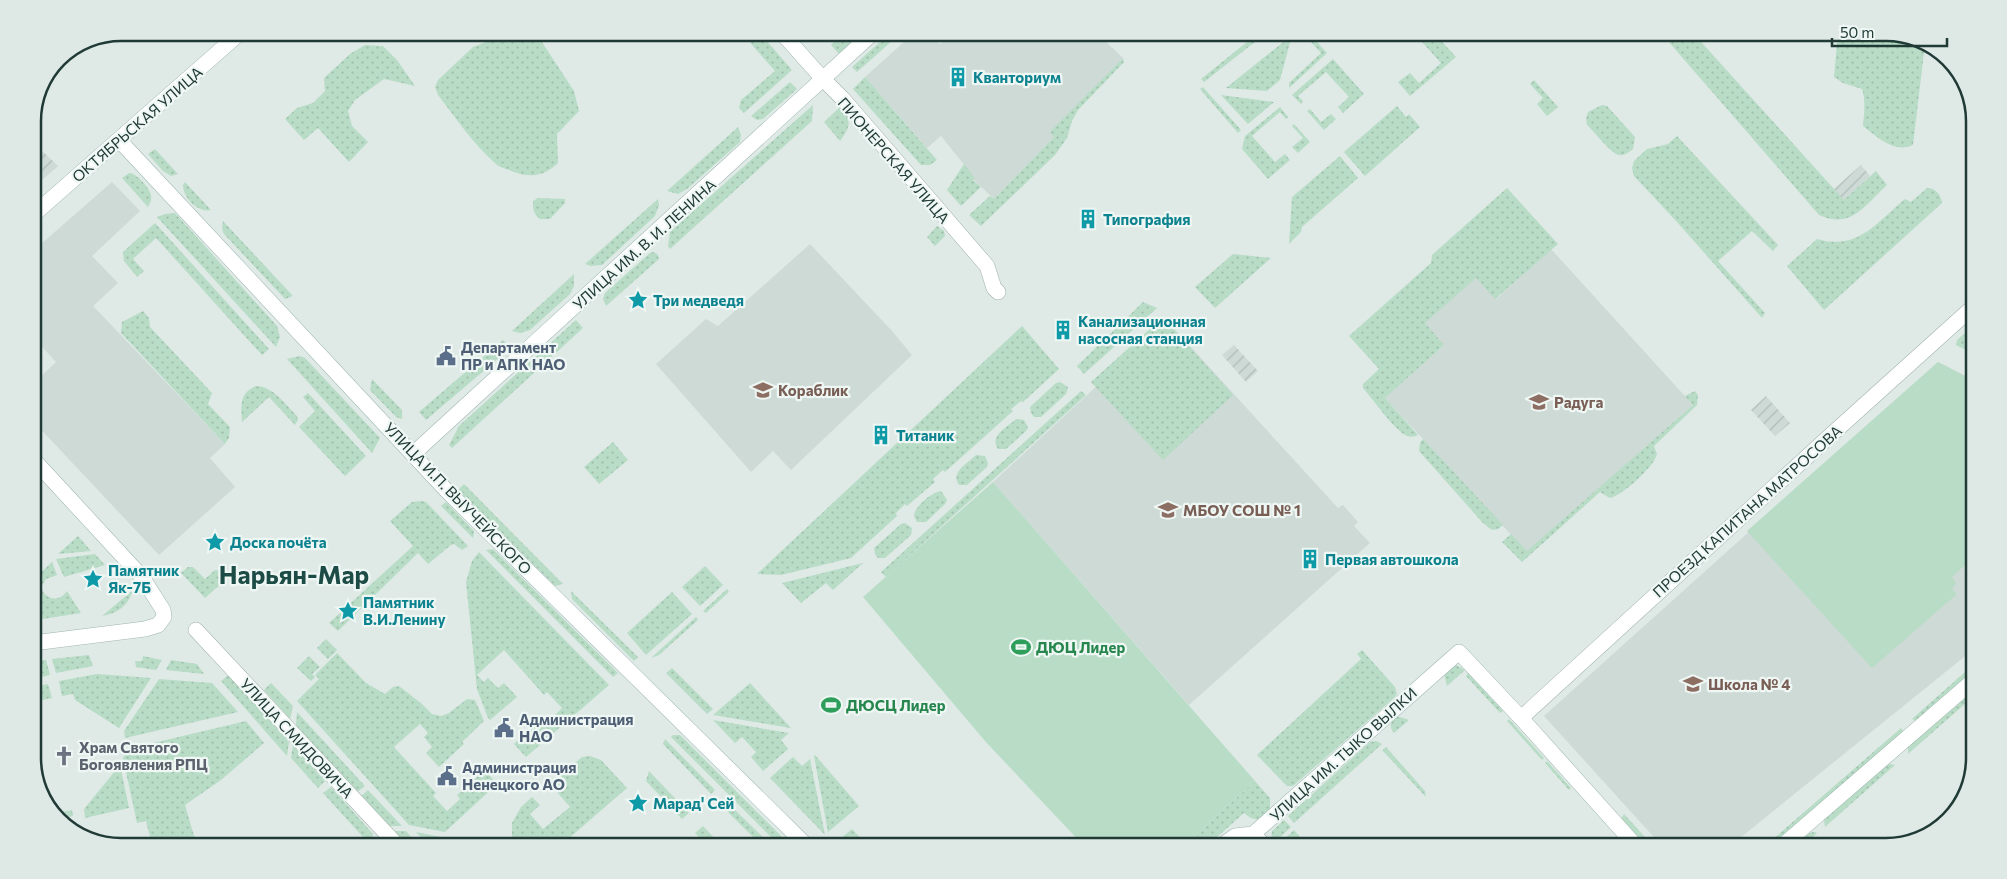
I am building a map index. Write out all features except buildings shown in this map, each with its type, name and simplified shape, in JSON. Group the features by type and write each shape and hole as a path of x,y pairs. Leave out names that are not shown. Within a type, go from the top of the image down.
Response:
{"street":[{"name":"ОКТЯБРЬСКАЯ УЛИЦА","path":"41,208 231,41"},
{"name":"ПИОНЕРСКАЯ УЛИЦА","path":"789,41 842,98 987,266 994,288 998,292"},
{"name":"УЛИЦА ИМ. В. И. ЛЕНИНА","path":"413,454 864,41"},
{"name":"УЛИЦА И.П. ВЫУЧЕЙСКОГО","path":"119,140 447,491 799,838"},
{"name":"ПРОЕЗД КАПИТАНА МАТРОСОВА","path":"1521,718 1966,313"},
{"path":"41,468 142,577 163,610 164,617 158,625 145,629 41,642"},
{"name":"УЛИЦА СМИДОВИЧА","path":"196,630 391,838"},
{"name":"УЛИЦА ИМ. ТЫКО ВЫЛКИ","path":"1232,838 1253,834 1459,652 1521,718"},
{"path":"1791,838 1966,687"},
{"path":"1521,718 1629,838"},
{"path":"1253,834 1257,838"}],"shaded area":[{"path":"905,41 937,41 940,44 943,41 1105,41 1123,58 1051,132 1055,136 994,199 973,179 974,177 941,136 927,148 865,77"},
{"path":"41,150 58,166 41,181"},
{"path":"1861,165 1870,176 1844,201 1834,189"},
{"path":"112,182 140,211 92,256 118,283 93,306 225,444 210,458 235,487 159,555 41,430 41,376 56,362 41,346 41,244"},
{"path":"810,244 892,331 912,355 791,470 773,451 751,472 656,364 706,319 718,326"},
{"name":"Радуга","path":"1551,249 1693,405 1527,552 1385,398 1444,345 1424,323 1476,278 1496,299"},
{"path":"1167,321 1338,508 1343,505 1358,522 1354,526 1370,543 1189,705 993,482"},
{"path":"1234,345 1258,371 1246,382 1222,355"},
{"path":"1938,362 1966,376 1966,655 1740,838 1655,838 1544,716"},
{"path":"1766,396 1790,423 1775,436 1751,410"}],"green space":[{"path":"489,41 541,41 574,91 579,111 557,134 558,163 546,172 535,175 522,174 496,164 479,148 438,95 435,87 438,80 473,47"},
{"path":"749,41 767,41 792,70 744,113 739,108 741,100 775,71"},
{"path":"835,41 853,41 839,54 831,45"},
{"path":"881,41 892,41 857,72 852,67"},
{"path":"1248,41 1256,41 1204,82 1201,79"},
{"path":"1285,41 1290,41 1280,80 1267,91 1226,88"},
{"path":"1310,41 1316,41 1327,53 1289,88 1289,83 1321,53"},
{"path":"1421,41 1441,41 1456,57 1410,96 1398,82 1410,73 1419,83 1441,63"},
{"path":"1668,41 1700,41 1844,200 1876,171 1887,185 1857,213 1849,217 1830,219 1819,215"},
{"path":"1837,41 1886,41 1917,47 1924,51 1913,145 1906,147 1892,146 1863,126 1864,103 1862,89 1843,83 1834,77"},
{"path":"365,45 383,46 397,60 415,86 384,79 355,100 348,111 352,126 368,142 349,162 318,128 304,140 285,119 297,108 313,103 325,91 324,78 350,54"},
{"path":"1123,58 1124,62 1078,110 1072,121 1067,138 1055,155 981,226 969,215 990,196 994,199 1054,137 1050,132"},
{"path":"1333,59 1364,94 1343,113 1338,107 1349,97 1326,72 1298,96 1303,101 1301,104 1292,95"},
{"path":"865,77 937,160 930,165 921,165 853,89"},
{"path":"1534,80 1558,107 1547,116 1537,104 1543,98 1530,84"},
{"path":"790,82 797,89 763,119 757,120 751,116"},
{"path":"1203,87 1241,130 1238,133 1200,89"},
{"path":"1221,95 1274,102 1248,124"},
{"path":"813,105 812,121 670,249 668,246 670,232"},
{"path":"1602,105 1607,106 1635,137 1633,149 1627,153 1616,154 1587,125 1588,112"},
{"path":"1397,106 1406,117 1409,114 1420,127 1365,176 1344,152"},
{"path":"840,107 847,116 849,124 840,141 824,122"},
{"path":"1280,107 1288,117 1286,119 1280,112 1252,136 1275,162 1285,154 1290,160 1268,179 1242,149 1245,136"},
{"path":"1310,109 1321,122 1331,114 1336,119 1324,130 1307,111"},
{"path":"1294,124 1310,142 1298,153 1292,147 1303,138 1292,126"},
{"path":"738,127 741,135 740,142 687,189 678,194 667,191"},
{"path":"1677,136 1778,245 1773,251 1752,231 1718,261 1765,313 1762,318 1634,176 1632,168 1634,161 1647,149 1668,144"},
{"path":"155,149 178,174 171,176 163,171 148,154"},
{"path":"1340,156 1358,178 1302,227 1301,232 1289,244 1292,197"},
{"path":"964,164 975,178 973,180 981,187 961,206 947,190"},
{"path":"129,173 139,178 150,192 151,201 148,207 122,178"},
{"path":"185,182 211,210 201,209 192,204 184,190 183,185"},
{"path":"1507,188 1558,244 1495,299 1476,278 1425,323 1444,345 1385,398 1418,435 1407,436 1390,421 1363,388 1363,384 1379,369 1349,336 1431,263 1432,255"},
{"path":"1927,188 1938,192 1942,203 1824,310 1787,266 1817,239 1831,242 1844,241 1866,233 1905,199 1911,202"},
{"path":"538,198 565,199 565,203 550,219 540,219 535,213 533,206 533,201"},
{"path":"658,199 659,205 655,216 602,265 591,266 585,264"},
{"path":"175,213 277,326 280,337 276,347 157,217"},
{"path":"223,221 293,296 285,299 224,234 222,228"},
{"path":"155,223 269,349 262,355 156,238 133,259 144,271 137,277 124,261 123,252"},
{"path":"937,226 944,231 945,236 935,246 927,237"},
{"path":"654,252 658,255 659,259 606,306 603,299 605,293 650,253"},
{"path":"1233,254 1271,258 1215,308 1195,287"},
{"path":"574,274 574,286 570,294 530,330 520,333 512,331"},
{"path":"1143,302 1157,308 1084,374 1077,366"},
{"path":"143,311 149,318 150,327 212,393 208,404 230,427 229,438 225,444 121,333 122,322"},
{"path":"1163,317 1233,395 1163,460 1091,382"},
{"path":"576,320 583,328 452,448 449,445 459,426"},
{"path":"1022,326 1059,369 1023,402 1021,401 1011,409 1013,411 945,472 943,470 933,479 935,482 907,506 905,504 896,513 897,516 851,558 781,575 757,574"},
{"path":"1966,332 1966,350 1956,345 1957,340"},
{"path":"503,340 508,345 507,351 426,420 419,412"},
{"path":"300,356 305,358 380,438 372,453 287,359"},
{"path":"1938,362 1966,377 1966,564 1952,577 1956,583 1952,589 1957,594 1872,668 1747,531"},
{"path":"372,379 402,410 402,419 396,417 370,390"},
{"path":"1060,382 1068,387 1066,394 1041,417 1034,417 1030,407 1056,383"},
{"path":"256,386 268,389 284,402 297,416 298,420 295,425 269,397 242,422 242,401 246,392"},
{"path":"1081,391 1086,395 886,577 881,572"},
{"path":"1695,391 1698,395 1697,405 1654,446 1657,454 1655,459 1630,486 1610,498 1600,492 1522,562 1502,542 1511,534 1527,551 1693,405 1685,396"},
{"path":"308,393 366,456 345,476 299,427 315,411 303,397"},
{"path":"1016,419 1024,420 1028,427 1026,431 1006,449 998,449 996,444 997,436"},
{"path":"1423,439 1503,525 1498,529 1492,530 1483,523 1419,451 1420,443"},
{"path":"613,442 628,460 599,484 584,467"},
{"path":"976,455 985,456 988,463 987,467 967,485 959,485 957,480 958,472"},
{"name":"ДЮЦ Лидер","path":"993,482 1255,781 1192,838 1076,838 985,741 863,597"},
{"path":"464,484 563,584 555,586 458,490"},
{"path":"941,491 947,500 945,504 926,522 917,522 914,516 920,504"},
{"path":"412,502 426,502 468,546 462,550 454,544 451,545 428,564 418,553 338,631 329,623 413,546 390,521"},
{"path":"446,502 474,531 473,538 441,506"},
{"path":"905,523 912,528 911,535 885,558 878,558 874,548 901,524"},
{"path":"78,536 91,551 58,554"},
{"path":"493,549 618,673 613,677 486,550"},
{"path":"479,552 609,685 526,757 514,744 542,718 547,723 562,708 547,692 544,695 504,650 477,675 484,682 488,678 498,688 504,683 517,697 490,720 488,718 477,689 466,582 472,561"},
{"path":"95,554 105,565 64,577 56,559"},
{"path":"52,562 57,575 46,579 41,587 41,572"},
{"path":"863,563 833,590 826,583 801,603 782,583"},
{"path":"705,566 723,585 700,606 682,587"},
{"path":"188,567 193,567 205,579 215,570 233,573 205,598 181,573"},
{"path":"41,587 46,595 53,598 64,595 67,591 81,613 41,619"},
{"path":"727,589 729,592 706,613 703,611"},
{"path":"133,590 122,608 102,616"},
{"path":"571,591 638,657 634,661 572,599"},
{"path":"672,592 692,614 646,655 627,633"},
{"path":"696,617 698,620 659,655 651,658"},
{"path":"326,639 337,650 328,659 317,648"},
{"path":"1362,650 1395,687 1397,694 1293,786 1287,786 1257,755 1361,659 1357,654"},
{"path":"337,653 366,683 385,694 393,687 399,686 432,714 441,716 449,713 467,699 475,700 484,721 462,742 464,744 439,767 426,753 432,747 424,737 428,733 420,724 394,747 436,793 433,796 447,811 460,799 457,795 485,770 497,784 445,832 409,825 297,701 319,679 315,675"},
{"path":"89,655 93,666 56,673 52,659"},
{"path":"143,656 162,660 156,670 136,667 135,661 142,661"},
{"path":"309,656 320,667 312,674 315,677 311,681 297,668"},
{"path":"41,660 46,660 50,675 41,677"},
{"path":"171,660 197,664 204,674 166,670"},
{"path":"1456,665 1465,670 1447,686 1444,674"},
{"path":"672,668 713,709 707,714 666,673"},
{"path":"1966,671 1966,679 1921,719 1915,721 1912,719"},
{"path":"1468,673 1503,711 1500,713 1466,676"},
{"path":"97,674 151,678 119,728 75,700 73,694 62,696 59,681"},
{"path":"230,674 289,742 287,756 221,681"},
{"path":"159,679 212,683 238,712 125,738 124,731"},
{"path":"271,683 293,706 290,719 264,690"},
{"path":"750,683 791,728 713,715"},
{"path":"48,684 52,698 41,700 41,685"},
{"path":"1966,695 1966,703 1908,754 1908,747"},
{"path":"297,712 365,786 356,793 296,725"},
{"path":"1397,716 1409,720 1394,733 1391,724"},
{"path":"1509,719 1544,758 1542,760 1507,721"},
{"path":"713,720 789,733 781,740 788,749 763,771 751,757 756,752 742,737 735,743"},
{"path":"246,721 264,743 221,780 185,805 195,838 150,838 146,821 137,823 123,758 128,749"},
{"path":"1901,728 1903,731 1899,737 1782,838 1774,838"},
{"path":"673,735 680,735 783,838 772,838 671,737"},
{"path":"665,739 715,790 711,794 663,744"},
{"path":"1376,741 1382,744 1294,823 1288,816 1370,742"},
{"path":"293,745 325,781 318,788 291,758"},
{"path":"1386,747 1425,791 1426,797 1382,750"},
{"path":"590,756 601,760 627,788 569,838 512,838 512,823 521,807 532,797 540,805 530,814 543,829 570,807 550,784 582,757"},
{"path":"814,756 859,806 828,832"},
{"path":"793,757 802,766 810,759 825,835 770,778"},
{"path":"1547,761 1571,788 1569,790 1545,763"},
{"path":"120,765 129,808 85,818 84,809"},
{"path":"1886,765 1895,765 1825,827 1824,820"},
{"path":"649,771 689,813 682,819 646,781"},
{"path":"1255,781 1270,798 1270,810 1263,816 1255,819 1244,813 1216,838 1192,838"},
{"path":"331,787 373,834 372,838 364,838 323,793"},
{"path":"368,790 402,826 387,826 360,797"},
{"path":"728,803 764,838 754,838 723,807"},
{"path":"72,810 73,816 67,817 62,812"},
{"path":"1624,814 1646,838 1638,838 1621,819"},
{"path":"1284,820 1291,827 1279,838 1271,838 1272,831"},
{"path":"703,826 714,838 700,838 695,833"},
{"path":"852,829 860,838 841,838"},
{"path":"1294,830 1301,838 1286,838"},
{"path":"392,831 406,831 412,838 399,838"},
{"path":"416,832 441,837 440,838 422,838"},
{"path":"1809,833 1817,833 1812,838 1803,838"}],"place":[{"name":"Кванториум","path":"958,77"},
{"name":"Типография","path":"1088,219"},
{"name":"Три медведя","path":"638,300"},
{"name":"Канализационная насосная станция","path":"1063,330"},
{"name":"Департамент ПР и АПК НАО","path":"446,356"},
{"name":"Кораблик","path":"763,390"},
{"name":"Радуга","path":"1539,402"},
{"name":"Титаник","path":"881,435"},
{"name":"МБОУ СОШ № 1","path":"1168,510"},
{"name":"Доска почёта","path":"215,542"},
{"name":"Первая автошкола","path":"1310,559"},
{"name":"Памятник Як-7Б","path":"93,579"},
{"name":"Памятник В.И.Ленину","path":"348,611"},
{"name":"ДЮЦ Лидер","path":"1021,647"},
{"name":"Школа № 4","path":"1693,684"},
{"name":"ДЮСЦ Лидер","path":"831,705"},
{"name":"Администрация НАО","path":"504,728"},
{"name":"Храм Святого Богоявления РПЦ","path":"64,756"},
{"name":"Администрация Ненецкого АО","path":"447,776"},
{"name":"Марад' Сей","path":"638,803"}],"district":[{"name":"Нарьян-Мар","path":"294,574"}]}
